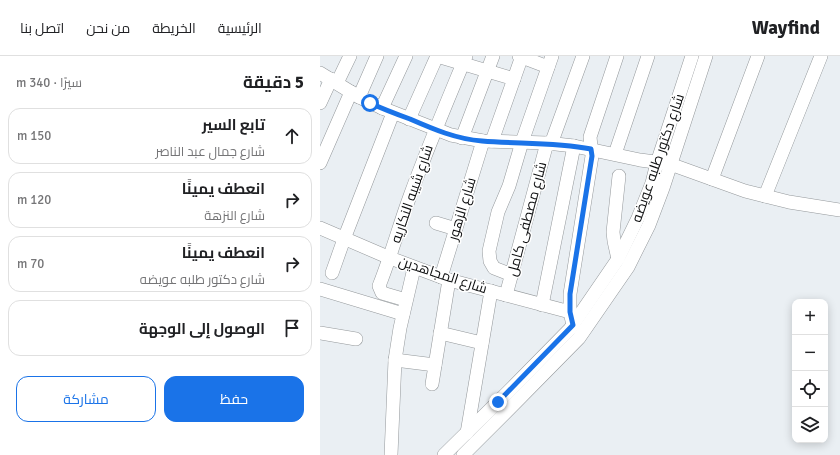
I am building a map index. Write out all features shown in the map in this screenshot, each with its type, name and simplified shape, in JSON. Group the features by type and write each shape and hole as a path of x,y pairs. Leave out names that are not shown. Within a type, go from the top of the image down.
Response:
{"street":[{"path":"320,103 329,78 350,56"},
{"path":"322,154 377,56"},
{"path":"332,273 406,56"},
{"path":"409,119 437,56 464,60 514,79"},
{"path":"462,138 493,56"},
{"path":"512,275 494,268 490,262 489,251 498,212 509,186 522,142 550,62 521,56"},
{"name":"شارع الزهور","path":"432,384 440,333 445,278 456,229 487,141 514,79 521,56"},
{"name":"شارع مصطفى كامل","path":"506,295 549,143 583,56"},
{"path":"572,318 570,294 592,156 590,137 617,56"},
{"path":"615,154 648,56"},
{"name":"شارع دكتور طلبه عويضه","path":"463,455 583,333 628,267 649,225 657,186 692,56"},
{"name":"شارع دكتور طلبه عويضه","path":"663,164 706,56"},
{"path":"712,179 758,56"},
{"path":"765,196 821,56"},
{"name":"شارع شيبه النكاريه","path":"406,300 382,293 379,286 435,130 464,60"},
{"path":"329,78 355,95 388,111 435,130 462,138 487,141 549,143 591,149 663,164 745,191 789,202 840,210"},
{"path":"542,305 574,146"},
{"path":"618,259 614,241 614,232 619,176"},
{"name":"شارع دكتور طلبه عويضه","path":"444,455 508,392 572,318 618,259 638,218 657,186"},
{"path":"436,223 456,229"},
{"name":"شارع المجاهدين","path":"320,228 414,268 542,305 572,318"},
{"path":"391,455 395,360 403,314 414,268"},
{"path":"320,289 403,314"},
{"path":"467,433 491,291"},
{"path":"320,333 356,339"},
{"path":"440,333 482,343"},
{"path":"395,360 435,365"}],"route":[{"path":"370,103 435,130 462,138 483,141 547,143 591,149 592,156 570,294 570,312 573,325 498,402"}]}
